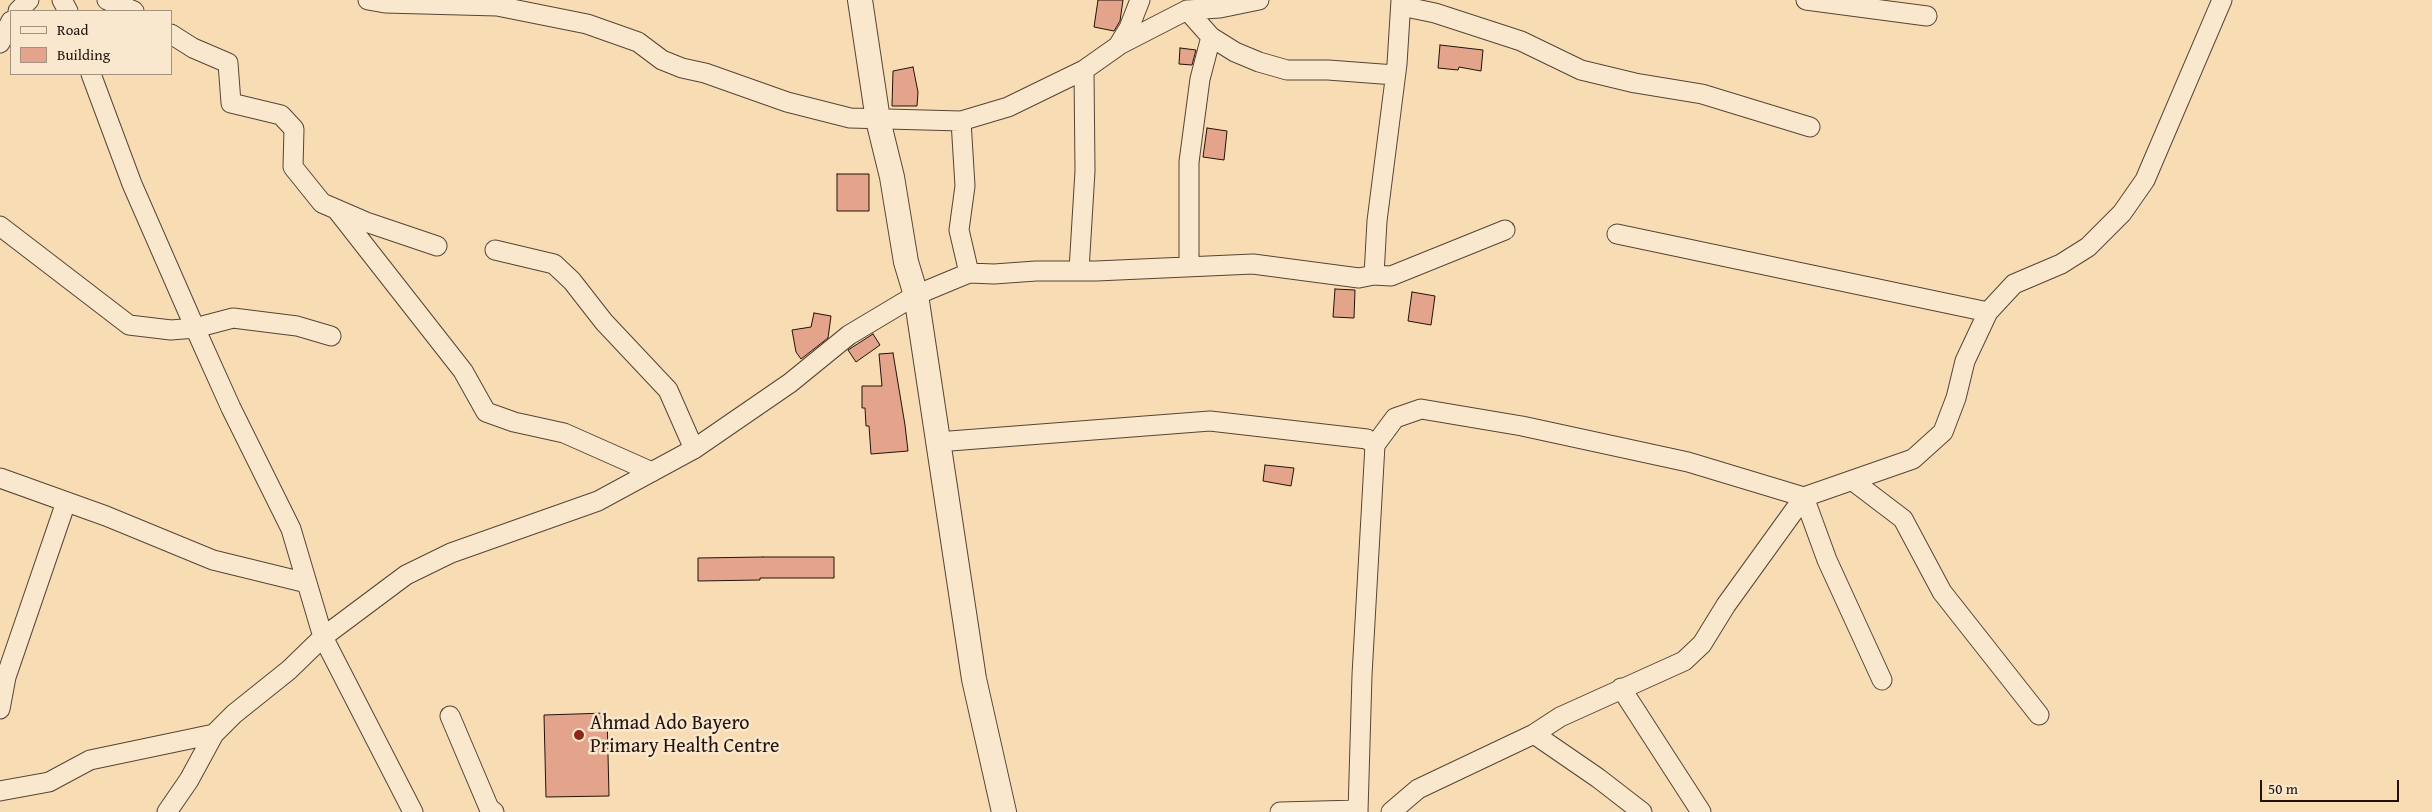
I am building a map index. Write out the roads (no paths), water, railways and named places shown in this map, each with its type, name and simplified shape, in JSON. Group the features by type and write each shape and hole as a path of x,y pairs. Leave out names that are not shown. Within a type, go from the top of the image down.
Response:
{"street":[{"path":"19,10 29,0"},
{"path":"107,0 132,10"},
{"path":"368,0 385,3 497,6 587,24 638,42 662,60 682,68 705,73 787,102 850,118 962,121 1008,107 1084,70 1118,46 1187,10 1220,8 1259,0"},
{"path":"860,0 878,120 892,177 906,262 916,295 974,679 1004,812"},
{"path":"1118,46 1129,28 1140,0"},
{"path":"1806,0 1927,16"},
{"path":"1280,812 1358,811 1362,675 1375,445 1395,418 1421,409 1522,426 1688,462 1804,497 1854,482 1913,459 1944,432 1956,398 1965,362 1988,312 2014,284 2061,264 2088,247 2122,213 2145,180 2222,0"},
{"path":"1374,275 1377,221 1395,76 1401,3 1521,41 1581,70 1635,83 1702,94 1810,127"},
{"path":"1187,10 1211,37 1235,52 1259,62 1287,70 1328,70 1395,76"},
{"path":"0,43 10,23"},
{"path":"172,35 193,48 228,63 230,103 281,115 294,129 293,167 322,203 366,222 437,246"},
{"path":"1189,268 1189,162 1200,79 1211,37"},
{"path":"1079,270 1085,171 1084,70"},
{"path":"90,75 132,184 195,328 231,408 291,529 323,637 413,812"},
{"path":"962,121 965,186 959,230 970,273"},
{"path":"336,209 463,371 486,412 514,422 564,433 652,472"},
{"path":"0,226 129,325 171,330 195,328 233,318 298,326 331,336"},
{"path":"167,812 189,780 214,734 234,714 289,670 323,637 406,574 451,553 598,501 652,472 694,449 790,383 849,335 916,295 970,273 994,274 1189,268 1252,264 1359,278 1374,275 1391,276 1505,230"},
{"path":"1617,234 1988,312"},
{"path":"495,250 554,264 572,282 604,322 668,390 694,449"},
{"path":"937,442 1210,421 1367,439 1375,445"},
{"path":"0,478 213,560 307,583"},
{"path":"1854,482 1903,519 1942,592 2039,715"},
{"path":"1804,497 1827,560 1882,680"},
{"path":"1391,812 1418,789 1534,734 1560,717 1684,661 1702,644 1726,605 1804,497"},
{"path":"0,710 6,677 66,502"},
{"path":"1622,688 1701,812"},
{"path":"450,716 489,808 494,812"},
{"path":"0,791 49,782 90,760 214,734"},
{"path":"1534,734 1598,778 1642,812"}],"place":[{"name":"Ahmad Ado Bayero Primary Health Centre","path":"579,735"}]}
